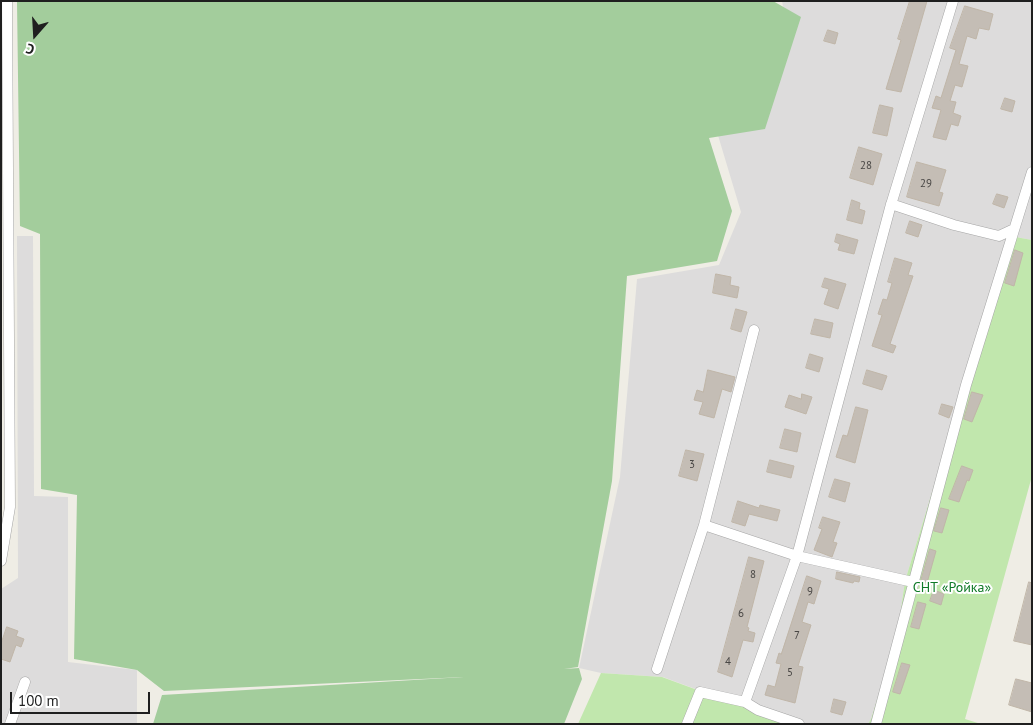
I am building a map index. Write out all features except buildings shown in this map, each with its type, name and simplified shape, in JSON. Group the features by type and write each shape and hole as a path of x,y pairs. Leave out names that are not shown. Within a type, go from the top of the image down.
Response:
{"street":[{"path":"1,561 10,507 7,1"},
{"path":"745,702 797,556 892,204 953,1"},
{"path":"876,724 966,385 1032,172"},
{"path":"892,204 954,225 999,236 1014,229"},
{"path":"657,670 704,525 754,330"},
{"path":"704,525 797,556 913,582"},
{"path":"10,724 25,682"},
{"path":"687,724 700,692 745,702 758,710 799,724"}],"shaded area":[{"path":"782,1 1032,1 1032,240 1010,236 905,581 897,636 868,724 790,724 663,677 601,673 579,668 620,477 637,279 719,265 741,212 717,132 763,120 776,94 789,41"},
{"path":"17,236 33,236 34,496 68,497 68,662 137,670 137,724 1,724 1,589 18,578"}],"green space":[{"path":"17,1 773,1 801,17 765,129 709,138 732,211 717,261 627,276 612,481 578,667 564,669 579,668 582,679 564,724 153,724 162,695 464,677 164,691 137,670 74,659 77,495 41,489 40,234 20,226"},
{"name":"СНТ «Ройка»","path":"1010,236 1032,240 1032,476 965,719 981,724 868,724 897,636 905,581"},
{"path":"601,673 662,677 790,724 578,724"}]}
